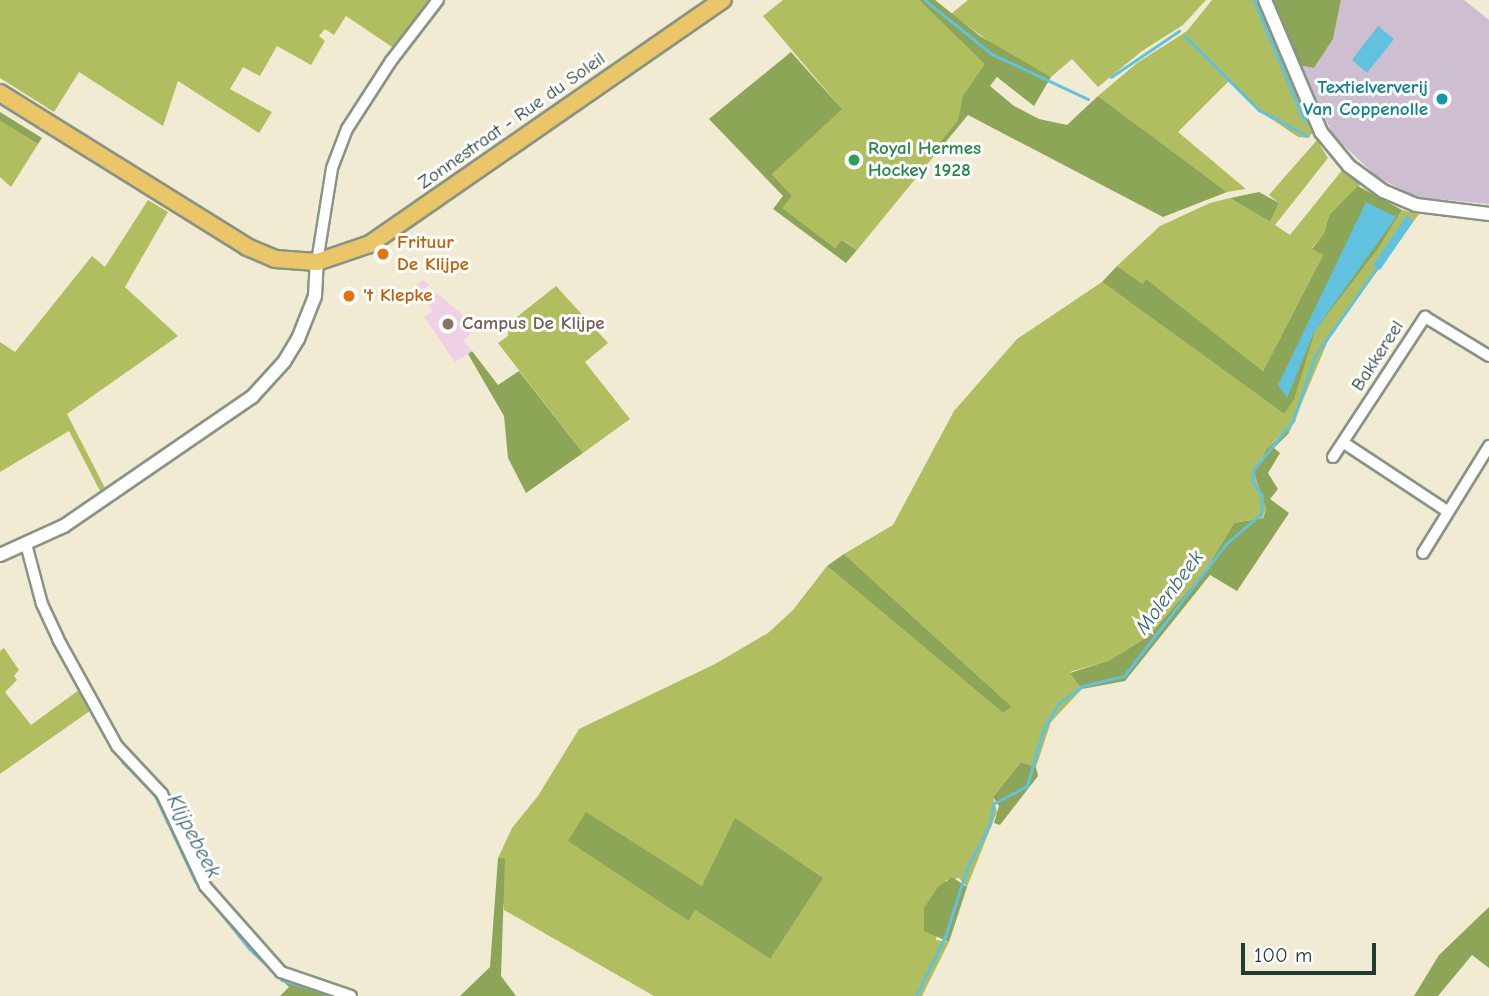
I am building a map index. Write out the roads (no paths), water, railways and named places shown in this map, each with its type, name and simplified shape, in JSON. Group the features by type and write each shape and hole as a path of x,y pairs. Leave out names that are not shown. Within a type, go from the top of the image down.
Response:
{"main road":[{"name":"Zonnestraat - Rue du Soleil","path":"317,262 370,244 723,0"},
{"path":"0,93 247,247 275,259 317,262"}],"street":[{"path":"0,555 64,526 261,389 298,339 314,296 332,168 347,129 391,61 438,0"},
{"path":"1265,0 1326,140 1360,176 1409,203 1489,214"},
{"name":"Bakkereel","path":"1333,457 1425,317 1489,356"},
{"path":"1344,443 1447,511"},
{"path":"1423,553 1489,446"},
{"path":"26,544 42,604 58,639 117,746 162,794 205,886 281,972 351,996"}],"water":[{"path":"1378,26 1394,39 1367,73 1352,60"},
{"path":"1366,202 1396,217 1314,332 1287,398 1278,385"},
{"path":"1407,215 1413,222 1380,270 1373,265"}],"waterway":[{"path":"925,0 992,54 1088,99"},
{"path":"1254,0 1305,122"},
{"path":"1111,77 1179,31"},
{"path":"1185,36 1259,110 1308,136"},
{"name":"Molenbeek","path":"916,996 945,937 967,868 990,824 993,804 1027,786 1043,730 1059,703 1082,686 1124,676 1226,544 1261,514 1262,496 1252,481 1254,469 1293,421 1315,356 1378,266"},
{"name":"Klijpebeek","path":"103,730 123,762 155,795 196,882 249,948 282,980 336,996"}],"place":[{"name":"Textielververij Van Coppenolle","path":"1442,99"},
{"name":"Royal Hermes Hockey 1928","path":"854,160"},
{"name":"Frituur De Klijpe","path":"383,254"},
{"name":"'t Klepke","path":"349,296"},
{"name":"Campus De Klijpe","path":"448,324"}]}
